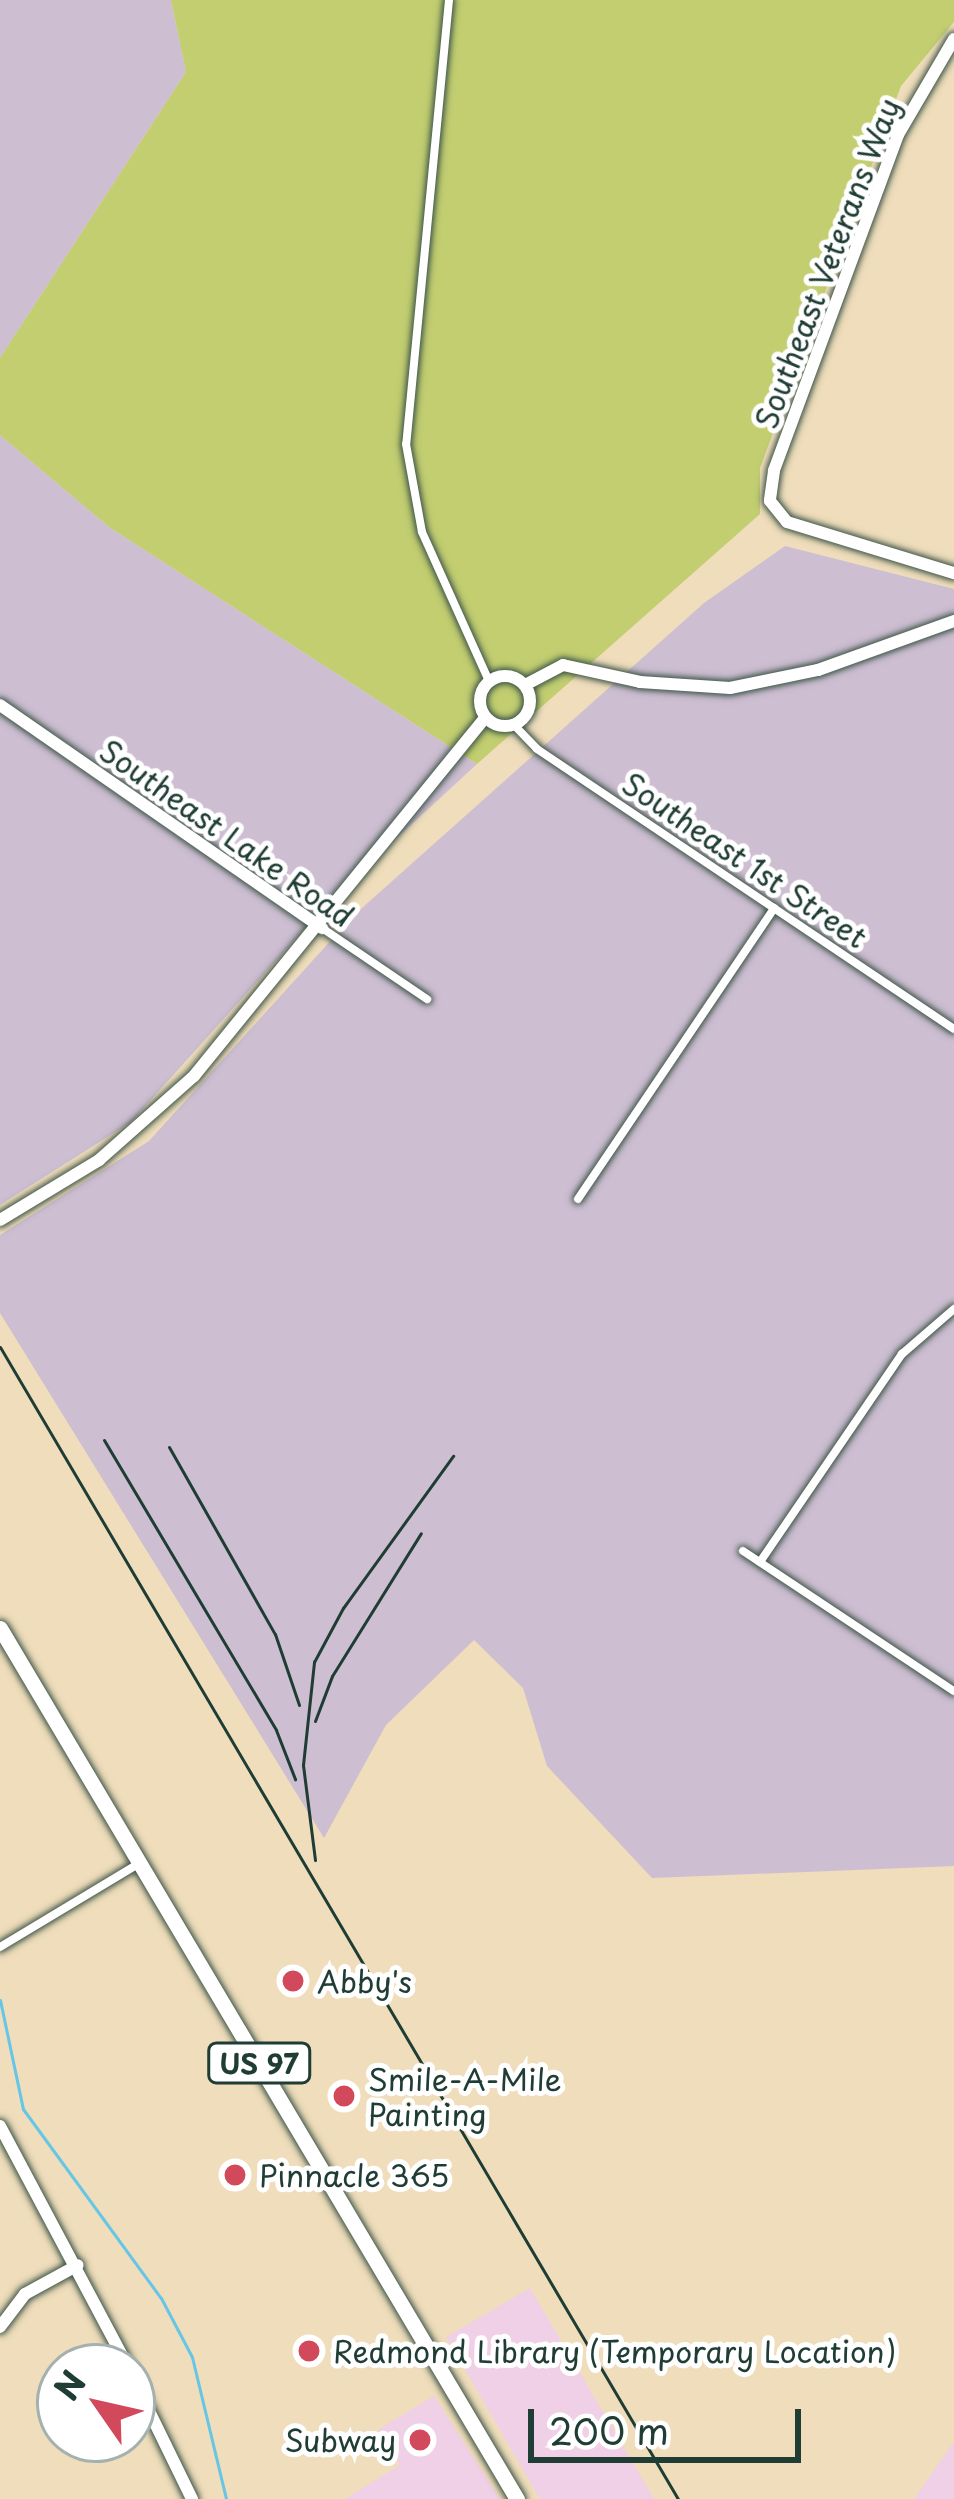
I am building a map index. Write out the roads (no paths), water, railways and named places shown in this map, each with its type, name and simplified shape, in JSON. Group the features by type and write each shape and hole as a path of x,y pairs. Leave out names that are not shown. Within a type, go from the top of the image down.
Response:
{"highway":[{"name":"US 97","path":"0,1628 518,2499"}],"main road":[{"name":"Southeast Veterans Way","path":"954,39 910,106 774,471 770,501 777,513 954,573"},
{"path":"525,685 563,665 640,682 730,688 818,670 894,636 954,621"},
{"path":"512,676 525,685 530,708 514,725 485,718 479,703 488,681 512,676"},
{"name":"Southeast Lake Road","path":"0,705 322,928"},
{"path":"0,1220 146,1124 322,928 485,718"},
{"path":"0,2126 116,2343"},
{"path":"0,2327 25,2294 78,2265"},
{"path":"156,2425 192,2499"}],"street":[{"path":"448,0 406,445 422,532 488,681"},
{"name":"Southeast 1st Street","path":"514,725 537,749 954,1029"},
{"path":"578,1199 774,908"},
{"name":"Southeast Lake Road","path":"322,928 427,999"},
{"path":"760,1562 902,1354 954,1309"},
{"path":"743,1551 954,1691"},
{"path":"0,1947 139,1863"}],"waterway":[{"path":"0,2000 23,2109 161,2298 192,2357 226,2499"}],"railway":[{"path":"0,1347 678,2499"},
{"path":"104,1440 276,1730 295,1779"},
{"path":"169,1447 275,1634 299,1705"},
{"path":"315,1860 303,1765 314,1662 343,1608 453,1456"},
{"path":"315,1721 332,1676 421,1533"}],"place":[{"name":"Abby's","path":"293,1981"},
{"name":"Smile-A-Mile Painting","path":"344,2096"},
{"name":"Pinnacle 365","path":"235,2175"},
{"name":"Redmond Library (Temporary Location)","path":"309,2351"},
{"name":"Subway","path":"420,2440"}]}
